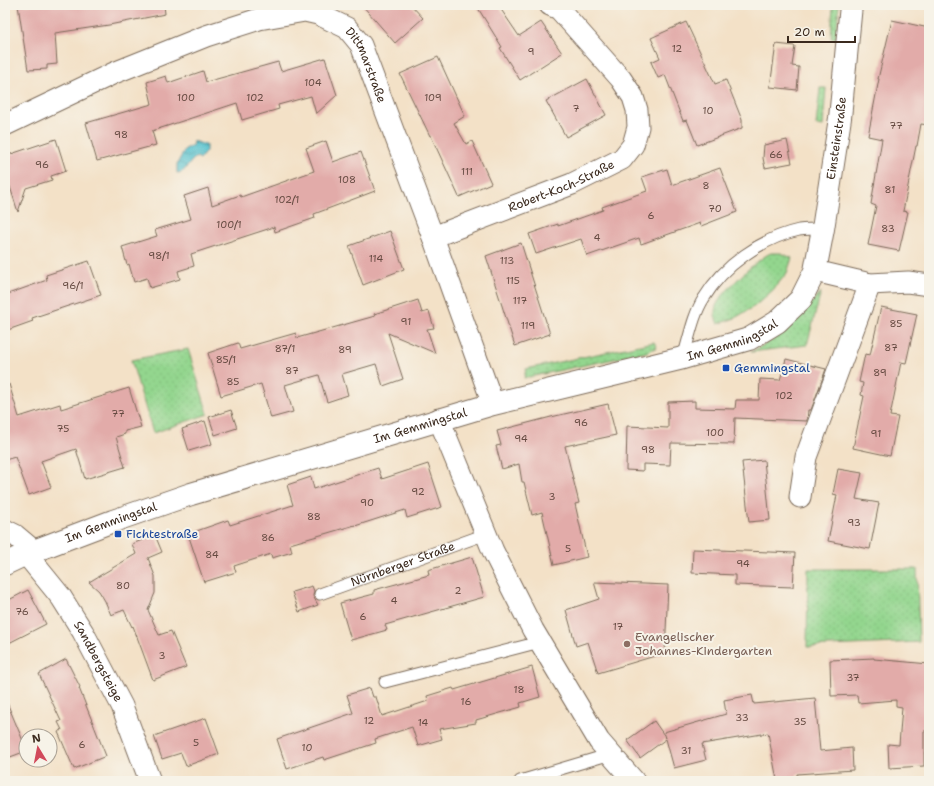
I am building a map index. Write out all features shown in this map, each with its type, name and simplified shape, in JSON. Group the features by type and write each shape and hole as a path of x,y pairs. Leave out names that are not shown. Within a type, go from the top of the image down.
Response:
{"street":[{"name":"Robert-Koch-Straße","path":"433,237 572,184 622,159 633,144 638,127 637,110 633,97 621,79 559,8 550,5"},
{"name":"Einsteinstraße","path":"815,271 840,118 851,5"},
{"name":"Dittmarstraße","path":"5,125 114,72 206,36 259,18 304,8 347,28 361,45 433,237 493,404"},
{"path":"815,271 870,284 908,282 929,285"},
{"name":"Im Gemmingstal","path":"5,564 30,552 113,520 191,494 439,419 493,404 683,358 749,339 777,322 802,299 815,271"},
{"path":"800,497 806,457 870,284"},
{"path":"439,419 486,534 519,603 540,642 599,741 634,781"},
{"path":"5,530 15,535 30,552"},
{"name":"Sandbergsteige","path":"30,552 83,632 122,706 150,781"}],"lane":[{"path":"683,358 696,314 703,298 716,281 753,249 772,239 799,230 823,229"},
{"name":"Nürnberger Straße","path":"320,594 486,534"},
{"path":"385,682 540,642"},
{"path":"520,781 611,754"}],"green space":[{"path":"833,5 839,5 836,38 831,38"},
{"path":"820,88 826,88 823,126 816,125"},
{"path":"771,253 781,253 792,258 787,273 773,290 755,306 735,318 718,324 715,311 719,300 749,268"},
{"path":"821,292 807,345 751,352 773,340 796,320"},
{"path":"654,342 657,347 647,352 524,378 526,369"},
{"path":"188,349 208,414 153,433 131,360"},
{"path":"808,569 917,569 919,642 807,647"}],"water":[{"path":"193,141 206,145 206,151 200,159 197,157 191,161 183,171 177,173 177,164 185,149 192,146"}],"building":[{"path":"18,5 164,5 165,14 109,25 55,33 57,64 47,65 47,69 28,70"},
{"path":"362,5 411,5 423,18 395,43"},
{"path":"476,5 498,5 519,36 541,22 562,53 520,80"},
{"path":"892,20 929,28 929,125 921,124 903,211 908,212 899,251 868,245 876,206 871,204 882,139 868,136 878,79"},
{"path":"686,22 715,84 726,80 742,120 742,128 697,145 687,120 683,121 665,75 658,78 651,62 660,58 651,38"},
{"path":"776,44 795,46 792,66 799,67 797,90 770,87"},
{"path":"438,57 465,116 454,123 466,144 472,141 491,183 459,197 400,74"},
{"path":"325,58 337,95 316,114 311,96 278,105 279,109 242,120 237,103 152,131 156,145 97,161 86,123 152,104 147,82 166,76 168,83 203,71 206,82 278,62 281,71"},
{"path":"587,79 606,115 566,137 546,101"},
{"path":"56,139 66,171 51,176 52,180 26,188 18,212 5,171 5,156"},
{"path":"787,140 792,163 765,168 763,158 764,145"},
{"path":"326,141 333,162 361,152 375,191 314,214 315,218 275,232 274,227 191,254 194,266 178,271 180,279 150,288 147,278 134,282 122,247 157,236 155,230 191,219 184,196 208,188 212,205 240,195 241,197 314,171 306,148"},
{"path":"720,168 737,212 701,226 700,223 641,244 639,238 587,256 581,239 536,254 529,234 558,224 558,226 603,210 602,207 647,191 642,177 667,169 672,185"},
{"path":"390,231 404,269 363,285 349,246"},
{"path":"521,243 550,334 515,346 486,256"},
{"path":"89,261 101,295 32,318 33,321 5,331 5,295 47,280 46,275"},
{"path":"418,300 422,313 429,311 434,328 427,329 435,353 388,333 403,379 383,386 376,364 342,374 348,395 327,402 319,375 285,385 293,412 271,418 261,384 221,396 208,353 238,343 240,349 296,333 297,338 375,316 374,314"},
{"path":"881,307 917,314 906,363 901,362 890,416 898,417 890,456 853,448 864,396 861,395 863,383 859,382 865,354 870,355"},
{"path":"786,359 826,369 811,410 808,410 807,421 735,418 734,444 671,443 670,465 643,464 643,471 626,470 627,426 668,428 668,402 695,401 695,408 735,409 736,400 759,400 760,379 780,380"},
{"path":"9,384 19,417 60,404 61,409 129,388 141,427 125,431 125,434 116,437 125,467 85,479 76,449 41,461 51,487 29,495 15,457 5,460 5,385"},
{"path":"608,404 616,435 565,446 579,503 575,504 587,557 554,565 542,512 532,515 524,482 522,482 519,464 502,469 496,446 501,445 497,431"},
{"path":"231,410 237,428 215,435 209,417"},
{"path":"205,421 212,444 189,451 182,429"},
{"path":"764,460 770,520 749,522 742,462"},
{"path":"428,464 442,507 407,518 405,510 290,544 292,552 272,558 271,554 234,566 236,572 204,582 188,534 228,520 230,525 293,505 287,485 311,477 314,489 378,468 382,479"},
{"path":"838,469 862,473 856,499 879,503 870,549 828,541 837,495 833,494"},
{"path":"155,535 162,552 148,558 155,576 155,593 148,610 159,635 171,631 186,667 153,680 133,626 132,627 124,610 111,615 99,591 89,582 136,554 132,544"},
{"path":"693,549 795,553 793,587 735,585 735,575 692,573"},
{"path":"472,557 484,597 385,625 387,630 351,640 340,603 374,594 374,590 429,575 428,570"},
{"path":"594,582 668,585 665,653 598,673 588,642 576,646 566,610 599,599"},
{"path":"312,586 314,591 313,596 318,605 299,612 292,592"},
{"path":"28,590 46,624 5,645 5,602"},
{"path":"874,658 929,664 929,731 924,731 924,766 889,768 888,744 899,745 902,707 896,706 896,700 858,703 857,695 831,696 830,660"},
{"path":"66,659 80,687 79,688 106,756 74,769 58,732 62,730 58,722 61,721 39,674"},
{"path":"532,667 540,697 520,703 521,707 476,720 476,723 439,729 442,739 418,746 412,727 375,739 376,743 324,760 323,757 287,769 277,739 353,713 347,695 370,688 373,697 376,697 382,716 428,701 427,696 453,688 454,690"},
{"path":"752,695 754,704 815,698 820,751 852,748 853,770 797,774 797,777 777,780 768,733 702,744 706,760 674,768 666,739 640,758 627,740 654,721 666,738 664,732 726,714 724,700"},
{"path":"5,698 18,729 18,754 5,759"},
{"path":"206,718 219,754 186,766 181,753 162,759 154,736"}],"place":[{"name":"Gemmingstal","path":"726,368"},
{"name":"Fichtestraße","path":"118,534"},
{"name":"Evangelischer Johannes-Kindergarten","path":"627,644"}]}
